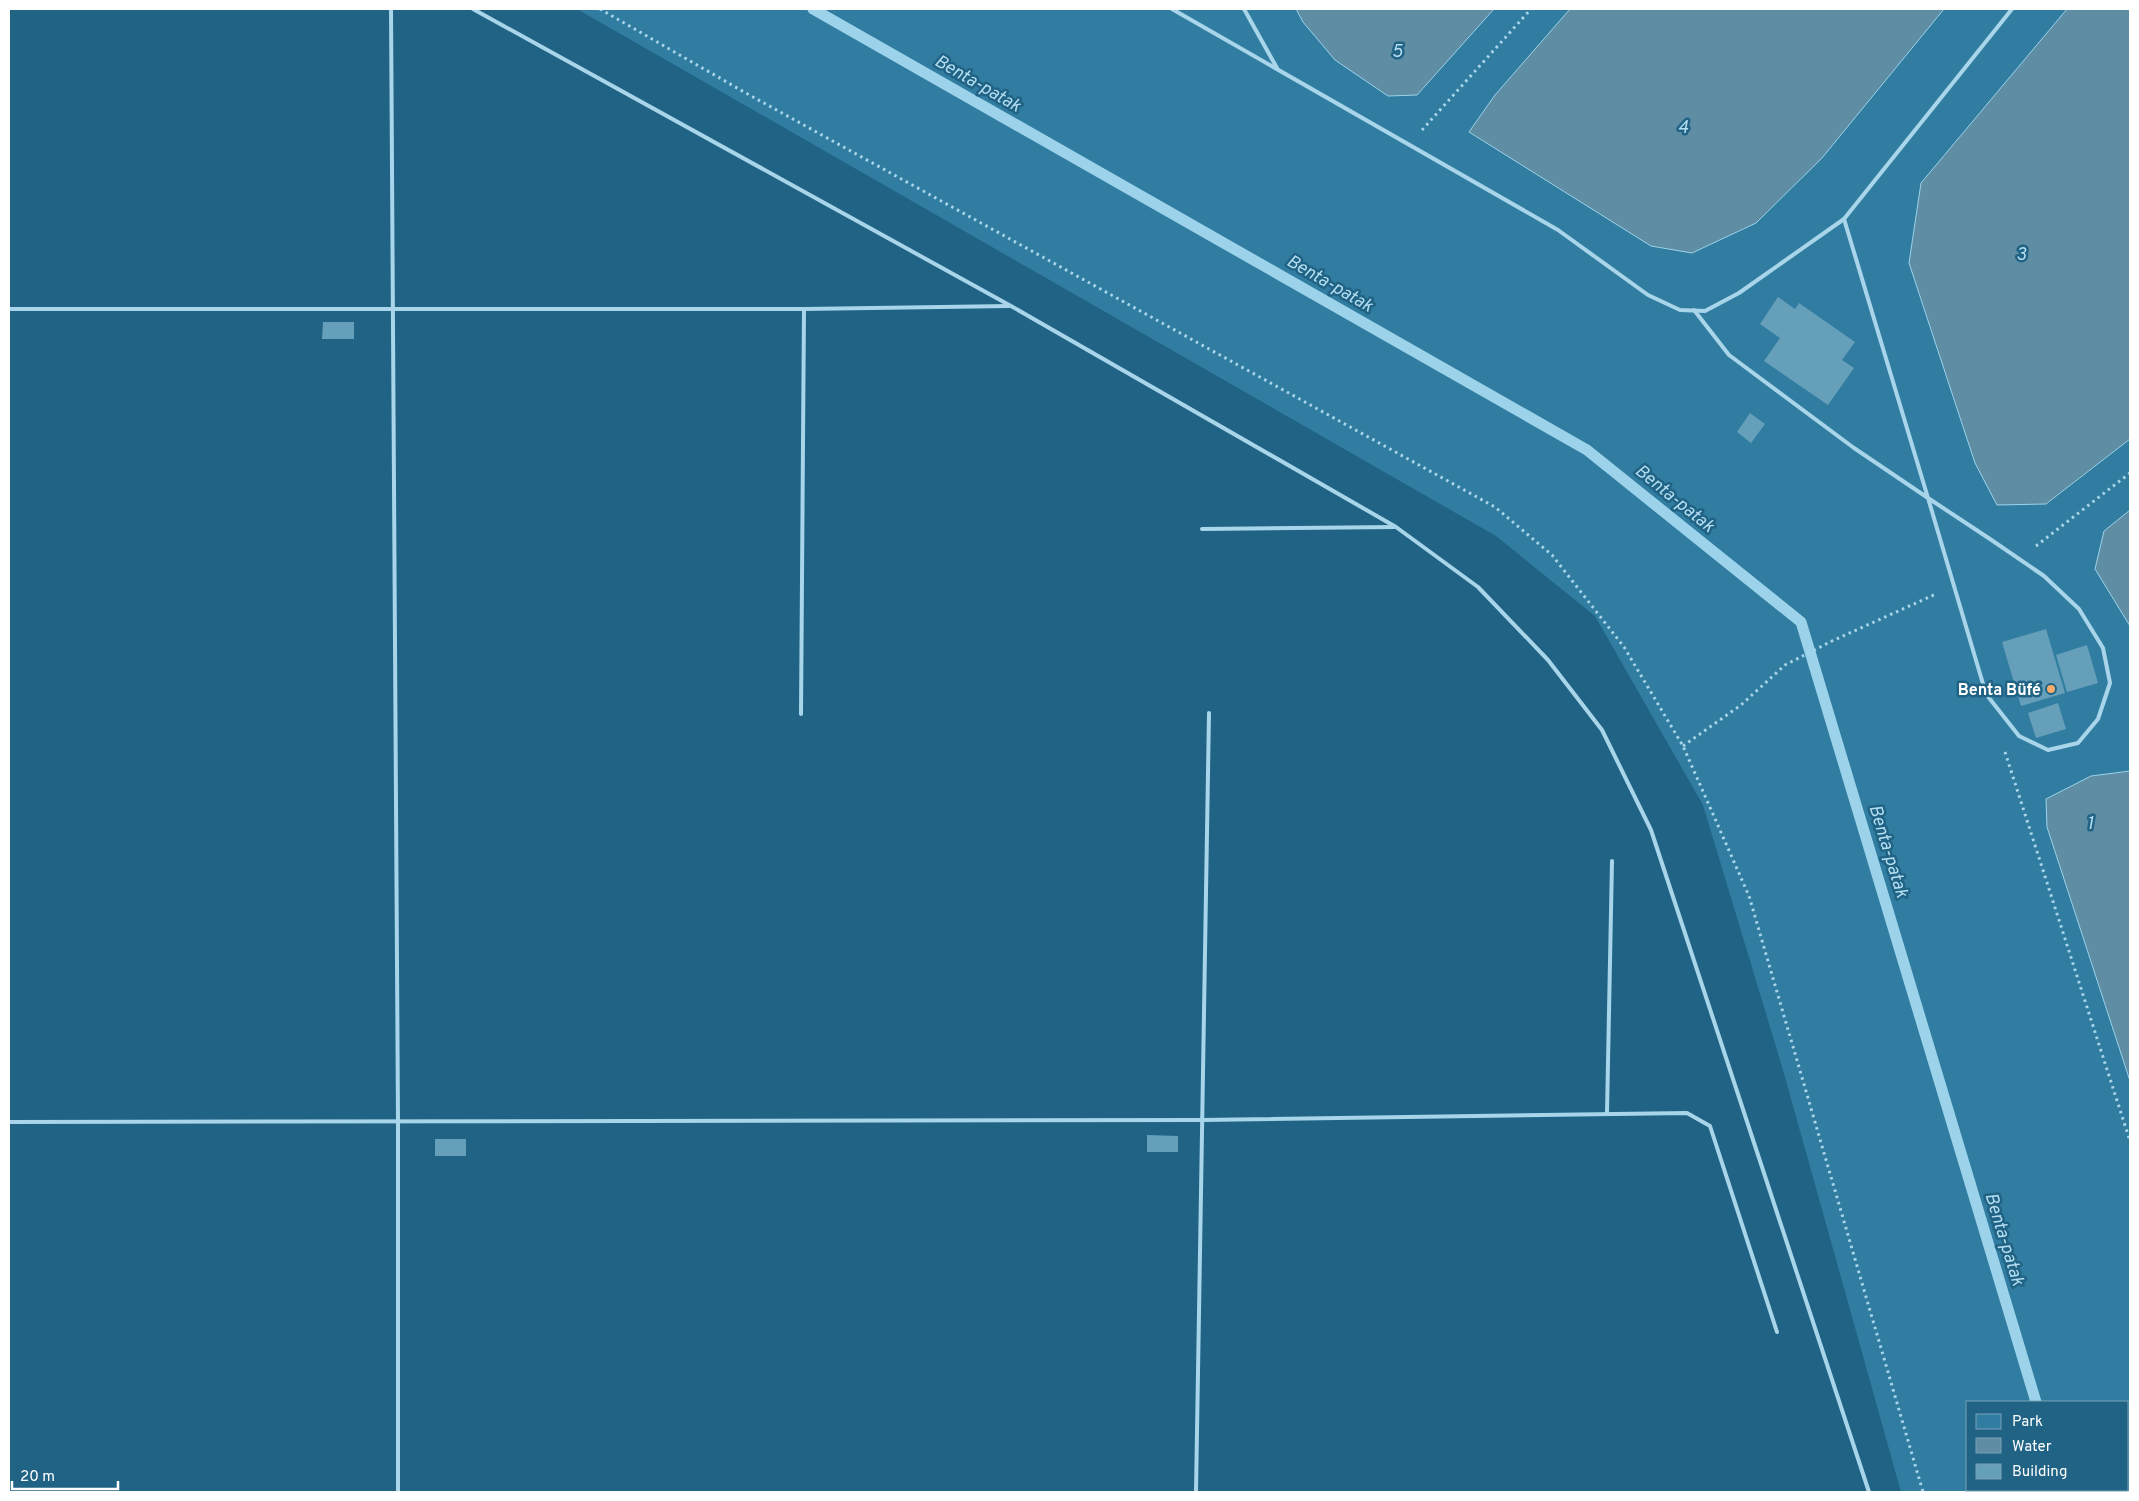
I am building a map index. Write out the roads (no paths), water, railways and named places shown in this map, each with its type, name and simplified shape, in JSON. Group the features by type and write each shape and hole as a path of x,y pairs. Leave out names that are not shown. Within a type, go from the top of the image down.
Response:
{"lane":[{"path":"391,9 398,1121 398,1492"},
{"path":"473,9 1012,306 1396,527 1478,587 1548,660 1606,738 1651,830 1869,1492"},
{"path":"1172,9 1558,230 1648,295 1680,310 1705,311 1739,293 1844,219 2012,9"},
{"path":"1244,9 1278,70"},
{"path":"1694,310 1729,355 1854,448 1928,498 2020,559 2044,576 2079,608 2102,648 2110,683 2098,719 2078,743 2048,750 2019,736 1986,694 1928,498 1844,219"},
{"path":"9,309 1012,306"},
{"path":"801,714 804,308"},
{"path":"1202,528 1396,527"},
{"path":"1196,1492 1209,714"},
{"path":"1607,1112 1612,861"},
{"path":"9,1122 1202,1120 1607,1112 1687,1113 1710,1126 1777,1332"}],"water":[{"name":"5","path":"1296,9 1494,9 1417,95 1388,96 1335,60 1303,22"},
{"name":"4","path":"1570,9 1944,9 1822,158 1756,223 1692,253 1651,246 1469,132 1495,95"},
{"name":"3","path":"2067,9 2130,9 2130,439 2046,504 1997,505 1975,463 1909,263 1921,183"},
{"path":"2130,510 2130,626 2095,569 2104,531"},
{"name":"1","path":"2130,771 2130,1081 2047,827 2046,799 2091,776"}],"waterway":[{"name":"Benta-patak","path":"813,9 1587,450 1801,622 2036,1401"}],"place":[{"name":"Benta Büfé","path":"2051,689"}]}
